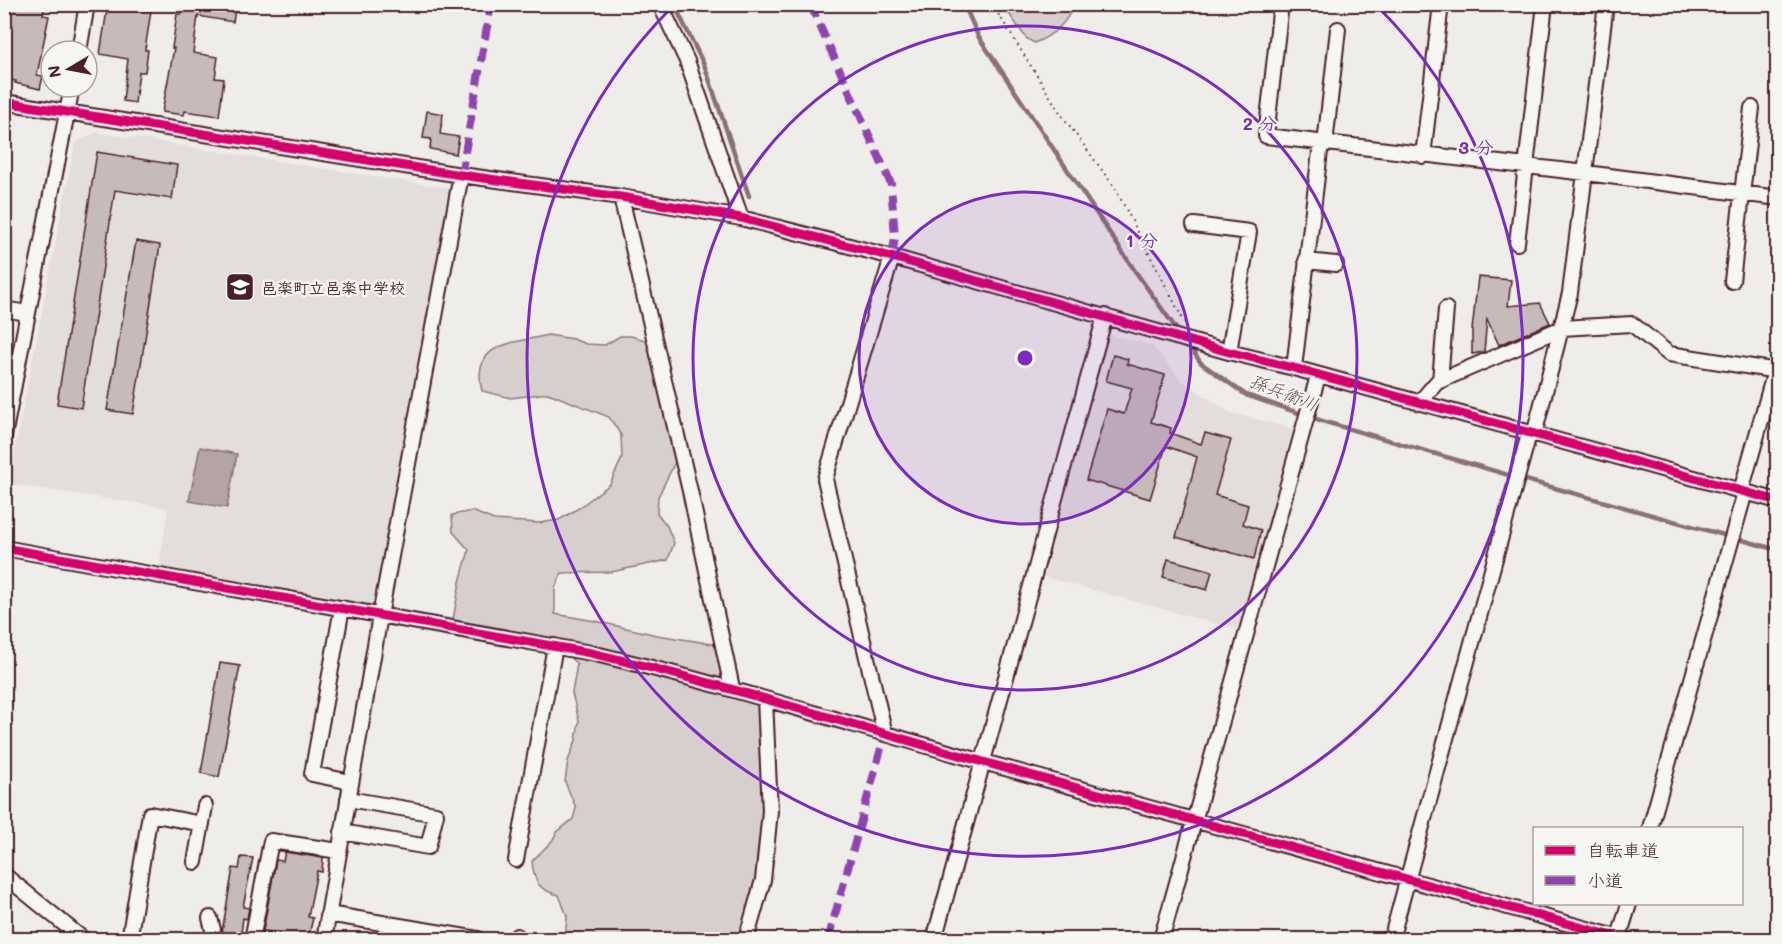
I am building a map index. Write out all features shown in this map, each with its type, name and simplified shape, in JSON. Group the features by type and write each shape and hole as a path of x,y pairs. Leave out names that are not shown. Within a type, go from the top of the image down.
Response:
{"street":[{"path":"81,39 87,4"},
{"path":"660,4 687,61 741,218"},
{"path":"1281,4 1266,136 1778,198"},
{"path":"1423,156 1441,4"},
{"path":"1517,243 1545,4"},
{"path":"1390,939 1562,328 1570,293 1606,4"},
{"path":"1293,368 1338,29"},
{"path":"4,436 70,99"},
{"path":"4,102 461,175 621,197 741,218 892,257 1229,352 1778,501"},
{"path":"1732,281 1744,194 1752,108"},
{"path":"324,939 380,616 461,175"},
{"path":"621,197 690,491 732,688"},
{"path":"1194,225 1249,232 1229,352"},
{"path":"885,734 825,479 892,257"},
{"path":"1306,261 1336,264"},
{"path":"4,309 27,313"},
{"path":"1440,381 1446,309"},
{"path":"934,939 1105,316"},
{"path":"1419,403 1440,381 1562,328 1632,324 1670,354 1776,371 1650,827"},
{"path":"1161,939 1317,376"},
{"path":"4,548 555,646 659,669 712,685 732,688 984,762 1622,939 1629,905"},
{"path":"342,608 312,774 351,782"},
{"path":"516,860 555,646"},
{"path":"746,939 763,880 770,811 765,699"},
{"path":"342,832 428,847 436,814 348,799"},
{"path":"195,862 205,806"},
{"path":"129,939 150,814 202,824"},
{"path":"252,939 271,841 339,851"},
{"path":"4,875 84,939"},
{"path":"328,914 478,939"},
{"path":"210,918 213,930 212,939"}],"path":[{"path":"992,4 1061,114 1115,188 1196,342"}],"shaded area":[{"path":"1003,5 1074,5 1058,28 1047,37 1034,43 1026,38"},
{"name":"邑楽町立邑楽中学校","path":"97,132 448,188 450,191 379,604 373,608 159,567 168,508 8,484 75,143"},
{"path":"1107,334 1152,345 1181,380 1229,412 1293,429 1240,630 1044,577"},
{"path":"548,335 573,339 586,344 605,345 620,336 631,336 656,343 681,450 658,497 657,513 667,526 674,543 668,560 611,572 562,573 555,588 555,614 719,645 729,693 758,701 761,713 763,811 756,879 739,939 565,939 567,916 559,895 546,891 538,884 532,861 552,841 557,832 573,819 576,808 565,782 579,721 572,693 577,664 552,641 452,625 469,550 453,532 452,515 472,511 494,520 539,523 559,520 610,484 622,458 621,435 609,417 548,393 511,398 482,391 480,375 482,363 488,354 508,344"},
{"path":"200,447 237,454 227,508 189,501"}],"building":[{"path":"4,4 45,4 43,15 49,16 44,39 39,39 37,75 39,75 39,89 4,79"},
{"path":"108,4 152,4 145,50 148,50 145,72 139,72 135,103 123,101 128,59 100,54"},
{"path":"183,4 236,4 233,22 198,16 193,53 218,57 215,78 224,79 219,116 185,111 184,115 162,112 174,48 172,48 177,14 181,14"},
{"path":"427,111 443,114 440,134 459,137 456,154 430,149 431,139 423,138"},
{"path":"97,152 177,165 172,199 115,190 81,408 57,404"},
{"path":"136,241 160,245 133,414 107,410"},
{"path":"1478,277 1511,280 1508,306 1540,303 1550,323 1499,345 1487,319 1484,352 1472,354 1472,330"},
{"path":"1113,355 1128,359 1127,364 1165,375 1151,422 1171,428 1170,433 1201,444 1205,433 1231,440 1215,495 1248,505 1243,524 1261,530 1254,559 1176,537 1197,457 1166,446 1150,499 1086,480 1107,409 1124,414 1132,388 1106,381"},
{"path":"1168,559 1212,571 1207,590 1163,577"},
{"path":"220,663 240,666 219,777 201,773"},
{"path":"285,852 323,858 322,872 317,871 308,917 313,918 309,935 306,938 294,935 293,939 277,939 279,933 263,931 276,860 283,861"},
{"path":"241,857 253,858 243,907 249,908 247,919 243,918 241,934 222,932 233,868 239,869"}],"waterway":[{"path":"674,4 705,67 749,196"},
{"name":"孫兵衛川","path":"964,4 978,36 1135,271 1180,334"},
{"name":"孫兵衛川","path":"1189,346 1201,363 1246,395 1322,421 1778,550"}],"marked path":[{"path":"461,175 491,4"},
{"path":"810,4 891,184 895,237 892,257"},
{"path":"828,940 885,734"}],"cycle path":[{"path":"4,102 461,175 621,197 741,218 892,257 1229,352 1778,501"},
{"path":"4,548 591,653 641,665 1627,940"}],"place":[{"name":"邑楽町立邑楽中学校","path":"240,287"}]}
